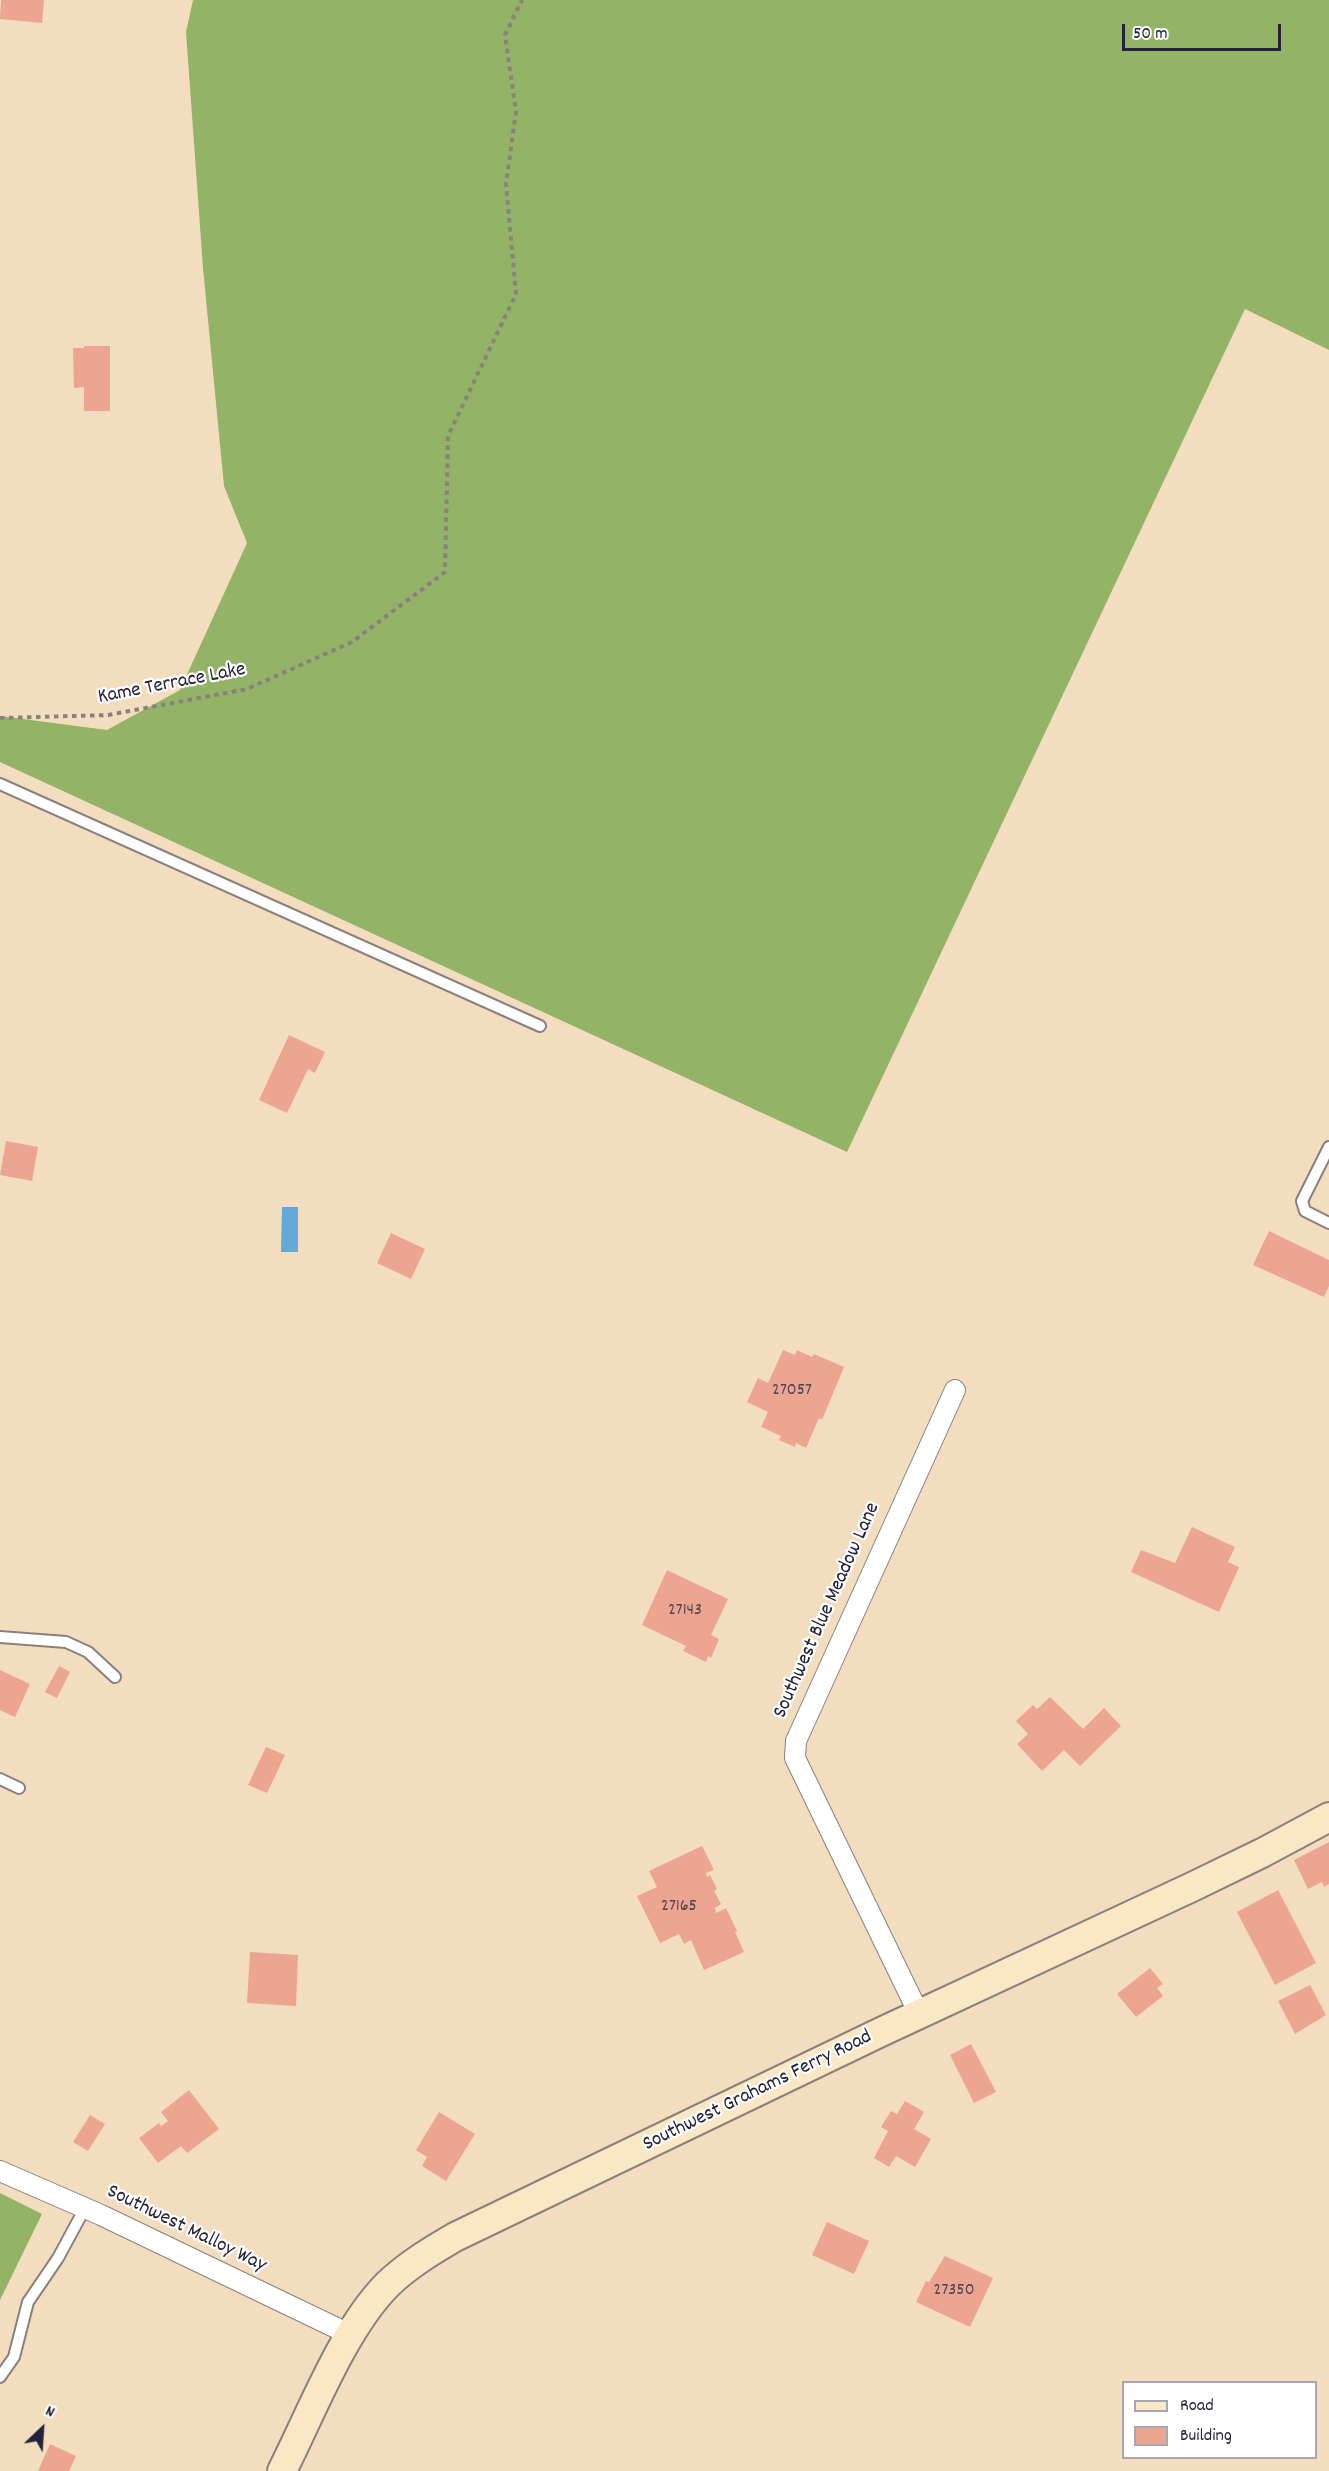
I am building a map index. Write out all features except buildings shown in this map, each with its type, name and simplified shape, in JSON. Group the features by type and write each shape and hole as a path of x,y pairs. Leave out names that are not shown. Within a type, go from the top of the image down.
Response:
{"main road":[{"name":"Southwest Grahams Ferry Road","path":"282,2471 351,2335 386,2286 428,2252 919,2014 1262,1853 1329,1816"}],"street":[{"name":"Southwest Blue Meadow Lane","path":"919,2014 795,1758 796,1742 955,1390"},
{"name":"Southwest Malloy Way","path":"0,2171 85,2208 351,2335"}],"lane":[{"path":"0,784 540,1026"},
{"path":"1329,1147 1302,1201 1305,1211 1329,1223"},
{"path":"0,1637 66,1642 88,1652 115,1677"},
{"path":"0,1779 18,1788"},
{"path":"0,2378 14,2357 28,2302 58,2258 85,2208"}],"path":[{"name":"Kame Terrace Lake","path":"0,718 108,715 247,689 352,642 445,572 448,436 516,294 506,184 516,112 505,35 522,0"}],"green space":[{"path":"193,0 1329,0 1329,350 1245,309 847,1152 0,762 0,716 107,730 180,690 247,543 224,486 203,268 186,32"},
{"path":"0,2193 42,2214 0,2300"}],"water":[{"path":"282,1207 298,1207 298,1252 281,1252"}]}
